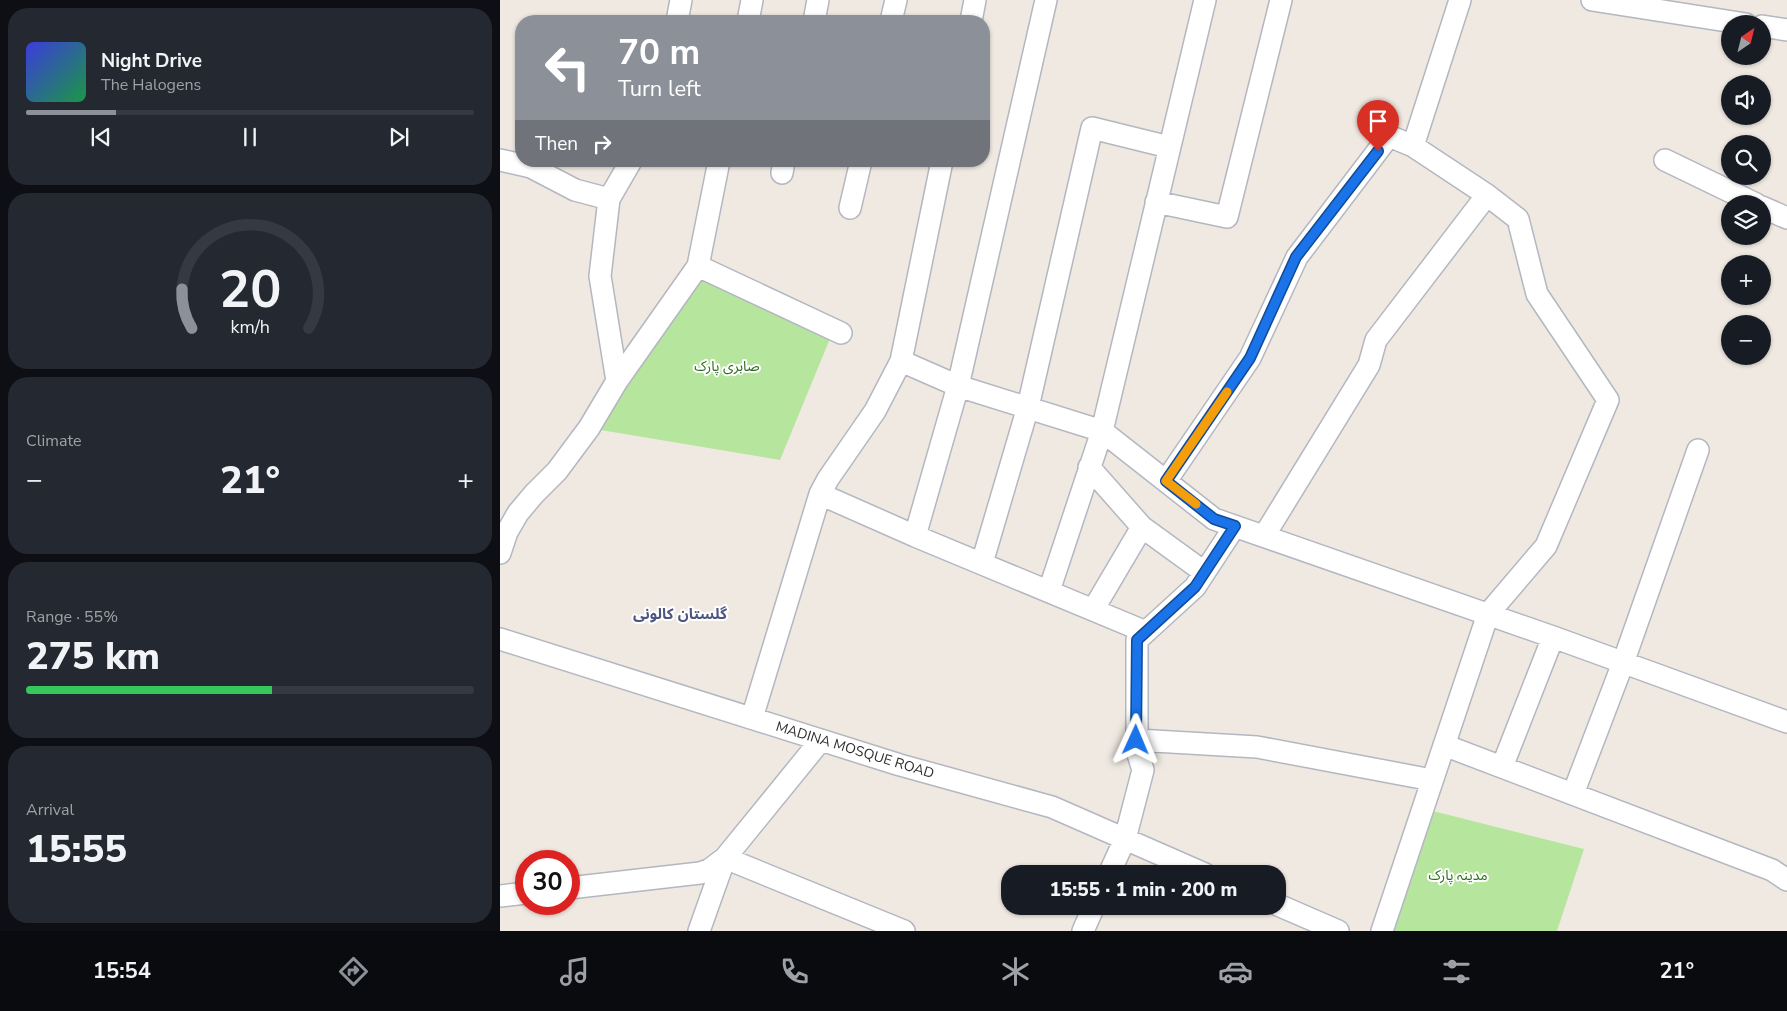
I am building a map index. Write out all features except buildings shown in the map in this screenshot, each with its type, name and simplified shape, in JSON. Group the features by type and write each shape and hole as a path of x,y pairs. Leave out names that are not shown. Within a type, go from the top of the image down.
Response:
{"street":[{"path":"679,15 681,0"},
{"path":"749,15 752,0"},
{"path":"815,15 818,0"},
{"path":"892,15 896,0"},
{"path":"971,15 975,0"},
{"path":"915,536 958,386 1046,0"},
{"path":"1049,592 1102,430 1204,0"},
{"path":"1156,202 1227,218 1281,0"},
{"path":"1413,146 1460,0"},
{"path":"1592,0 1721,20"},
{"path":"1771,27 1787,30"},
{"path":"982,564 1028,407 1092,128 1169,147"},
{"path":"1166,481 1250,358 1296,257 1389,136 1413,146 1518,219 1537,294 1608,400 1546,546 1488,614 1382,931"},
{"path":"500,160 515,162"},
{"path":"1664,160 1737,195"},
{"path":"537,167 575,190 609,199"},
{"path":"617,381 600,276 609,199 628,167"},
{"path":"500,553 507,532 518,513 557,471 589,428 617,381 698,266 718,167"},
{"path":"850,208 860,167"},
{"path":"752,718 820,494 828,479 875,411 901,361 941,167"},
{"path":"1264,536 1369,365 1376,340 1486,195"},
{"path":"1771,211 1787,218"},
{"path":"698,266 841,333"},
{"path":"901,361 958,386 1102,430 1214,519 1553,637 1787,722"},
{"path":"1573,794 1623,663 1698,450"},
{"path":"1090,467 1142,528 1204,572"},
{"path":"820,494 915,536 1146,632"},
{"path":"1113,865 1125,839 1143,770 1136,751 1137,640 1195,587 1235,526"},
{"path":"1094,610 1142,528"},
{"path":"1502,767 1553,637"},
{"name":"MADINA MOSQUE ROAD","path":"500,639 900,765 1052,807 1185,865"},
{"path":"580,887 700,873 709,870 725,858 821,740"},
{"path":"1136,740 1257,747 1432,780"},
{"path":"1444,745 1772,870 1787,880"},
{"path":"699,931 725,858"},
{"path":"725,858 904,931"},
{"path":"500,896 515,894"},
{"path":"1286,908 1338,931"},
{"path":"1083,931 1090,915"}],"green space":[{"name":"صابری پارک","path":"694,259 836,324 780,460 589,428"},
{"name":"مدینہ پارک","path":"1421,808 1584,849 1557,931 1381,931"}],"slow traffic":[{"path":"1196,504 1166,481 1227,392"}],"district":[{"name":"گلستان کالونی","path":"680,614"}],"route":[{"path":"1136,740 1137,640 1195,587 1235,526 1214,519 1166,481 1250,358 1296,257 1378,151"}]}
